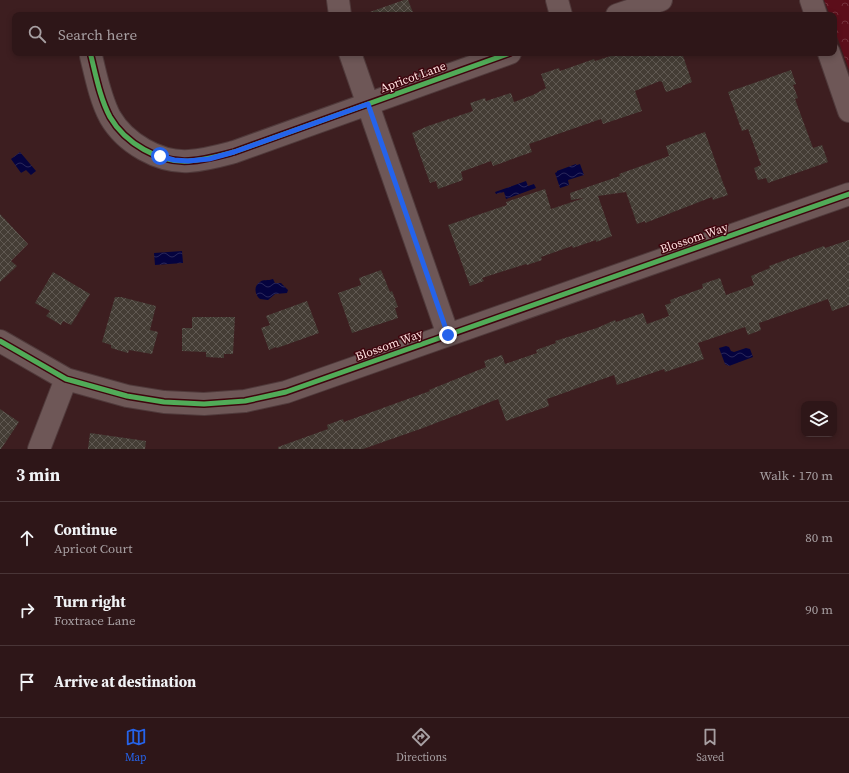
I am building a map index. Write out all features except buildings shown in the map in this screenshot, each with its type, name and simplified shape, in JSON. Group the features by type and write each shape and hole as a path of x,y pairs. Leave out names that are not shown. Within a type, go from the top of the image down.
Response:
{"street":[{"path":"338,0 340,12"},
{"path":"557,0 560,12"},
{"path":"626,12 661,0"},
{"path":"811,0 815,12"},
{"name":"Apricot Lane","path":"91,56 105,104 116,126 133,142 160,156 174,160 188,161 209,159 234,152 502,56"},
{"path":"351,56 448,335"},
{"path":"830,56 849,112"},
{"name":"Blossom Way","path":"0,341 66,379 127,396 164,402 204,404 245,401 286,392 849,194"},
{"path":"39,449 66,379"}],"green space":[{"path":"824,0 849,0 849,70 837,36 837,12 829,12"}],"water":[{"path":"20,152 36,171 31,175 26,170 21,173 11,159"},
{"path":"576,164 580,164 584,175 568,180 569,185 560,188 555,173"},
{"path":"526,181 528,186 534,184 536,188 506,199 504,192 496,194 495,192"},
{"path":"182,251 183,263 155,265 154,253"},
{"path":"273,279 275,283 281,283 288,290 287,293 275,294 268,300 260,299 256,293 256,286 261,281"},
{"path":"726,346 734,352 746,348 750,349 753,357 729,366 725,364 719,348"}],"cycle path":[{"path":"91,56 104,102 110,117 116,126 124,135 144,150 166,159 178,161 206,159 234,152 502,56"},
{"path":"0,341 66,379 127,396 164,402 204,404 245,401 286,392 849,194"}],"route":[{"path":"160,156 174,160 188,161 209,159 234,152 368,104 448,335"}]}
